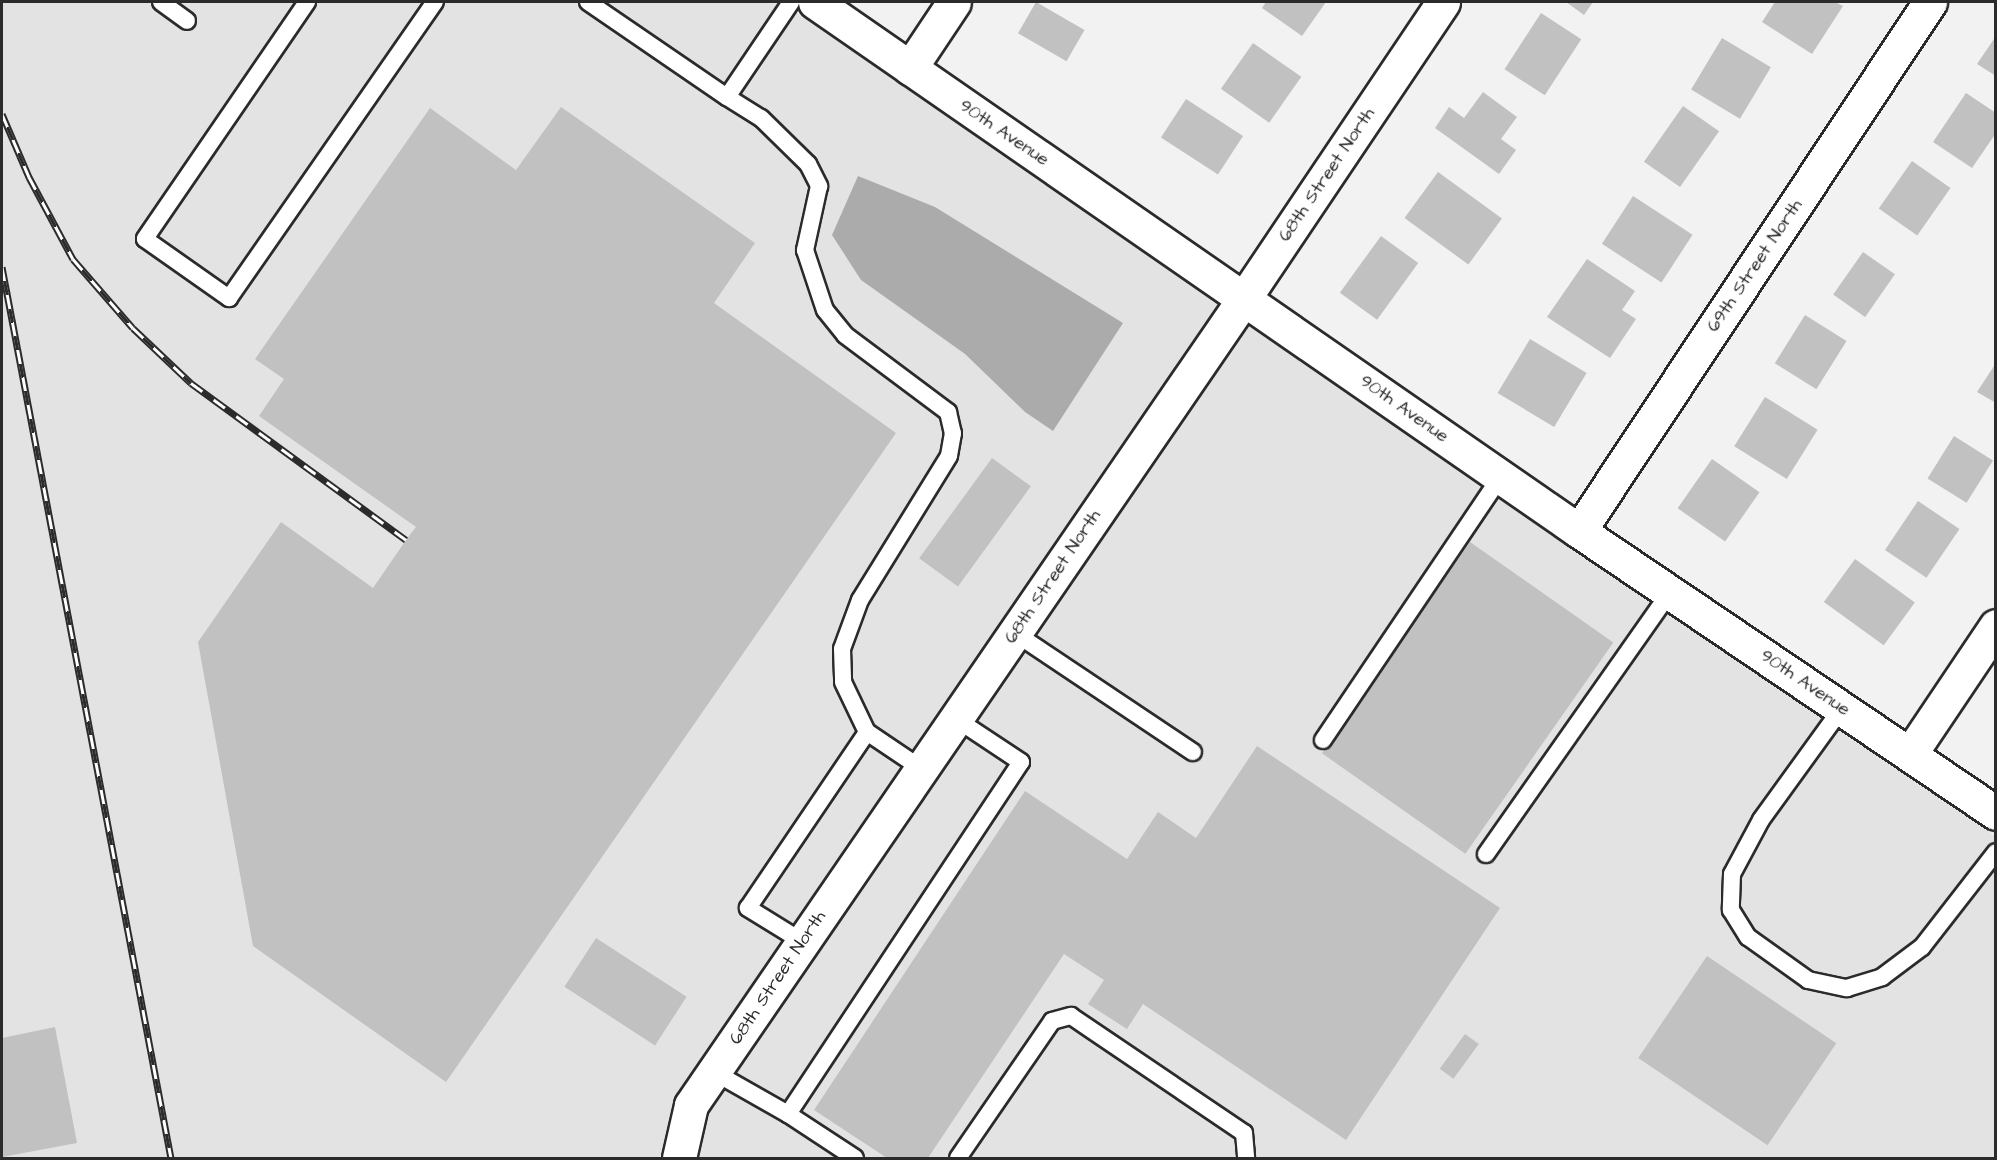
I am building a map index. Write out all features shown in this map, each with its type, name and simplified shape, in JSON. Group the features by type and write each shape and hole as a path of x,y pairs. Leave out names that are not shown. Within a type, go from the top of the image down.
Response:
{"street":[{"name":"90th Avenue","path":"815,2 1245,297 1579,531 1995,813"},
{"path":"910,68 954,2"},
{"name":"68th Street North","path":"679,1158 691,1105 1245,297 1443,2"},
{"name":"69th Street North","path":"1579,531 1930,2"},
{"path":"1910,754 1995,626"}],"lane":[{"path":"161,2 188,21"},
{"path":"307,2 145,239 229,298 435,2"},
{"path":"588,2 761,118 808,164 819,186 805,250 825,310 845,335 932,397 948,412 953,433 950,456 860,600 842,650 843,682 867,732 922,769"},
{"path":"727,97 791,2"},
{"path":"1323,740 1501,476"},
{"path":"1486,854 1670,592"},
{"path":"1015,633 1193,752"},
{"path":"1842,708 1761,820 1732,874 1731,910 1748,937 1808,980 1847,988 1882,977 1922,947 1995,852"},
{"path":"788,1114 1021,762 956,719"},
{"path":"802,942 748,908 867,732"},
{"path":"958,1158 1052,1021 1071,1016 1244,1133 1246,1158"},
{"path":"714,1072 788,1114 855,1158"}],"shaded area":[{"path":"2,2 781,2 1220,304 677,1096 665,1149 659,1158 2,1158","holes":["861,280 1122,323 1052,430 1025,412 965,354"]},
{"path":"858,176 935,207 1123,323 1053,431 1025,412 965,354 861,280 832,235"},
{"path":"1248,323 1554,537 1995,836 1995,1158 698,1158 707,1111"}],"building":[{"path":"1036,2 1084,30 1066,61 1018,33"},
{"path":"1266,2 1326,2 1302,36 1262,8"},
{"path":"1566,2 1593,2 1584,15"},
{"path":"1775,2 1835,2 1843,6 1812,54 1762,22"},
{"path":"1541,13 1581,39 1545,95 1505,69"},
{"path":"1996,36 1996,76 1977,64"},
{"path":"1722,38 1771,67 1740,119 1691,89"},
{"path":"1253,43 1301,77 1269,123 1221,89"},
{"path":"1483,92 1517,117 1501,139 1516,150 1499,174 1435,128 1449,107 1464,118"},
{"path":"1966,93 1996,113 1996,133 1972,168 1933,142"},
{"path":"1186,99 1243,136 1218,175 1161,138"},
{"path":"1683,106 1719,131 1680,187 1644,162"},
{"path":"561,107 755,243 714,303 896,433 446,1082 253,946 198,642 281,522 373,588 416,527 259,416 284,379 255,359 430,108 516,170"},
{"path":"1912,161 1951,188 1917,235 1879,209"},
{"path":"1438,172 1502,218 1468,265 1404,218"},
{"path":"1633,196 1693,235 1662,282 1602,244"},
{"path":"1381,236 1418,263 1377,320 1340,293"},
{"path":"1863,252 1895,274 1865,317 1833,295"},
{"path":"1587,259 1635,291 1622,310 1636,319 1610,358 1547,317"},
{"path":"1805,315 1847,341 1816,389 1775,363"},
{"path":"1530,339 1587,373 1554,427 1498,393"},
{"path":"1996,363 1996,403 1977,392"},
{"path":"1765,397 1818,430 1787,479 1734,446"},
{"path":"1954,436 1993,460 1967,503 1928,478"},
{"path":"992,458 1031,486 958,587 919,558"},
{"path":"1712,459 1760,492 1725,541 1678,508"},
{"path":"1918,501 1959,529 1926,578 1885,550"},
{"path":"1470,542 1613,642 1465,854 1322,753"},
{"path":"1855,559 1915,602 1884,645 1824,602"},
{"path":"1257,746 1500,908 1346,1140 1143,1004 1127,1029 1088,1004 1104,980 1064,954 928,1158 887,1158 814,1110 1025,791 1127,859 1158,812 1196,838"},
{"path":"596,938 687,997 655,1045 564,987"},
{"path":"1707,956 1836,1043 1768,1145 1638,1058"},
{"path":"55,1027 77,1143 2,1157 2,1038"},
{"path":"1465,1034 1479,1044 1453,1079 1440,1069"}],"railway":[{"path":"2,114 29,177 73,259 133,328 191,383 406,540"},
{"path":"2,267 171,1158"}]}
